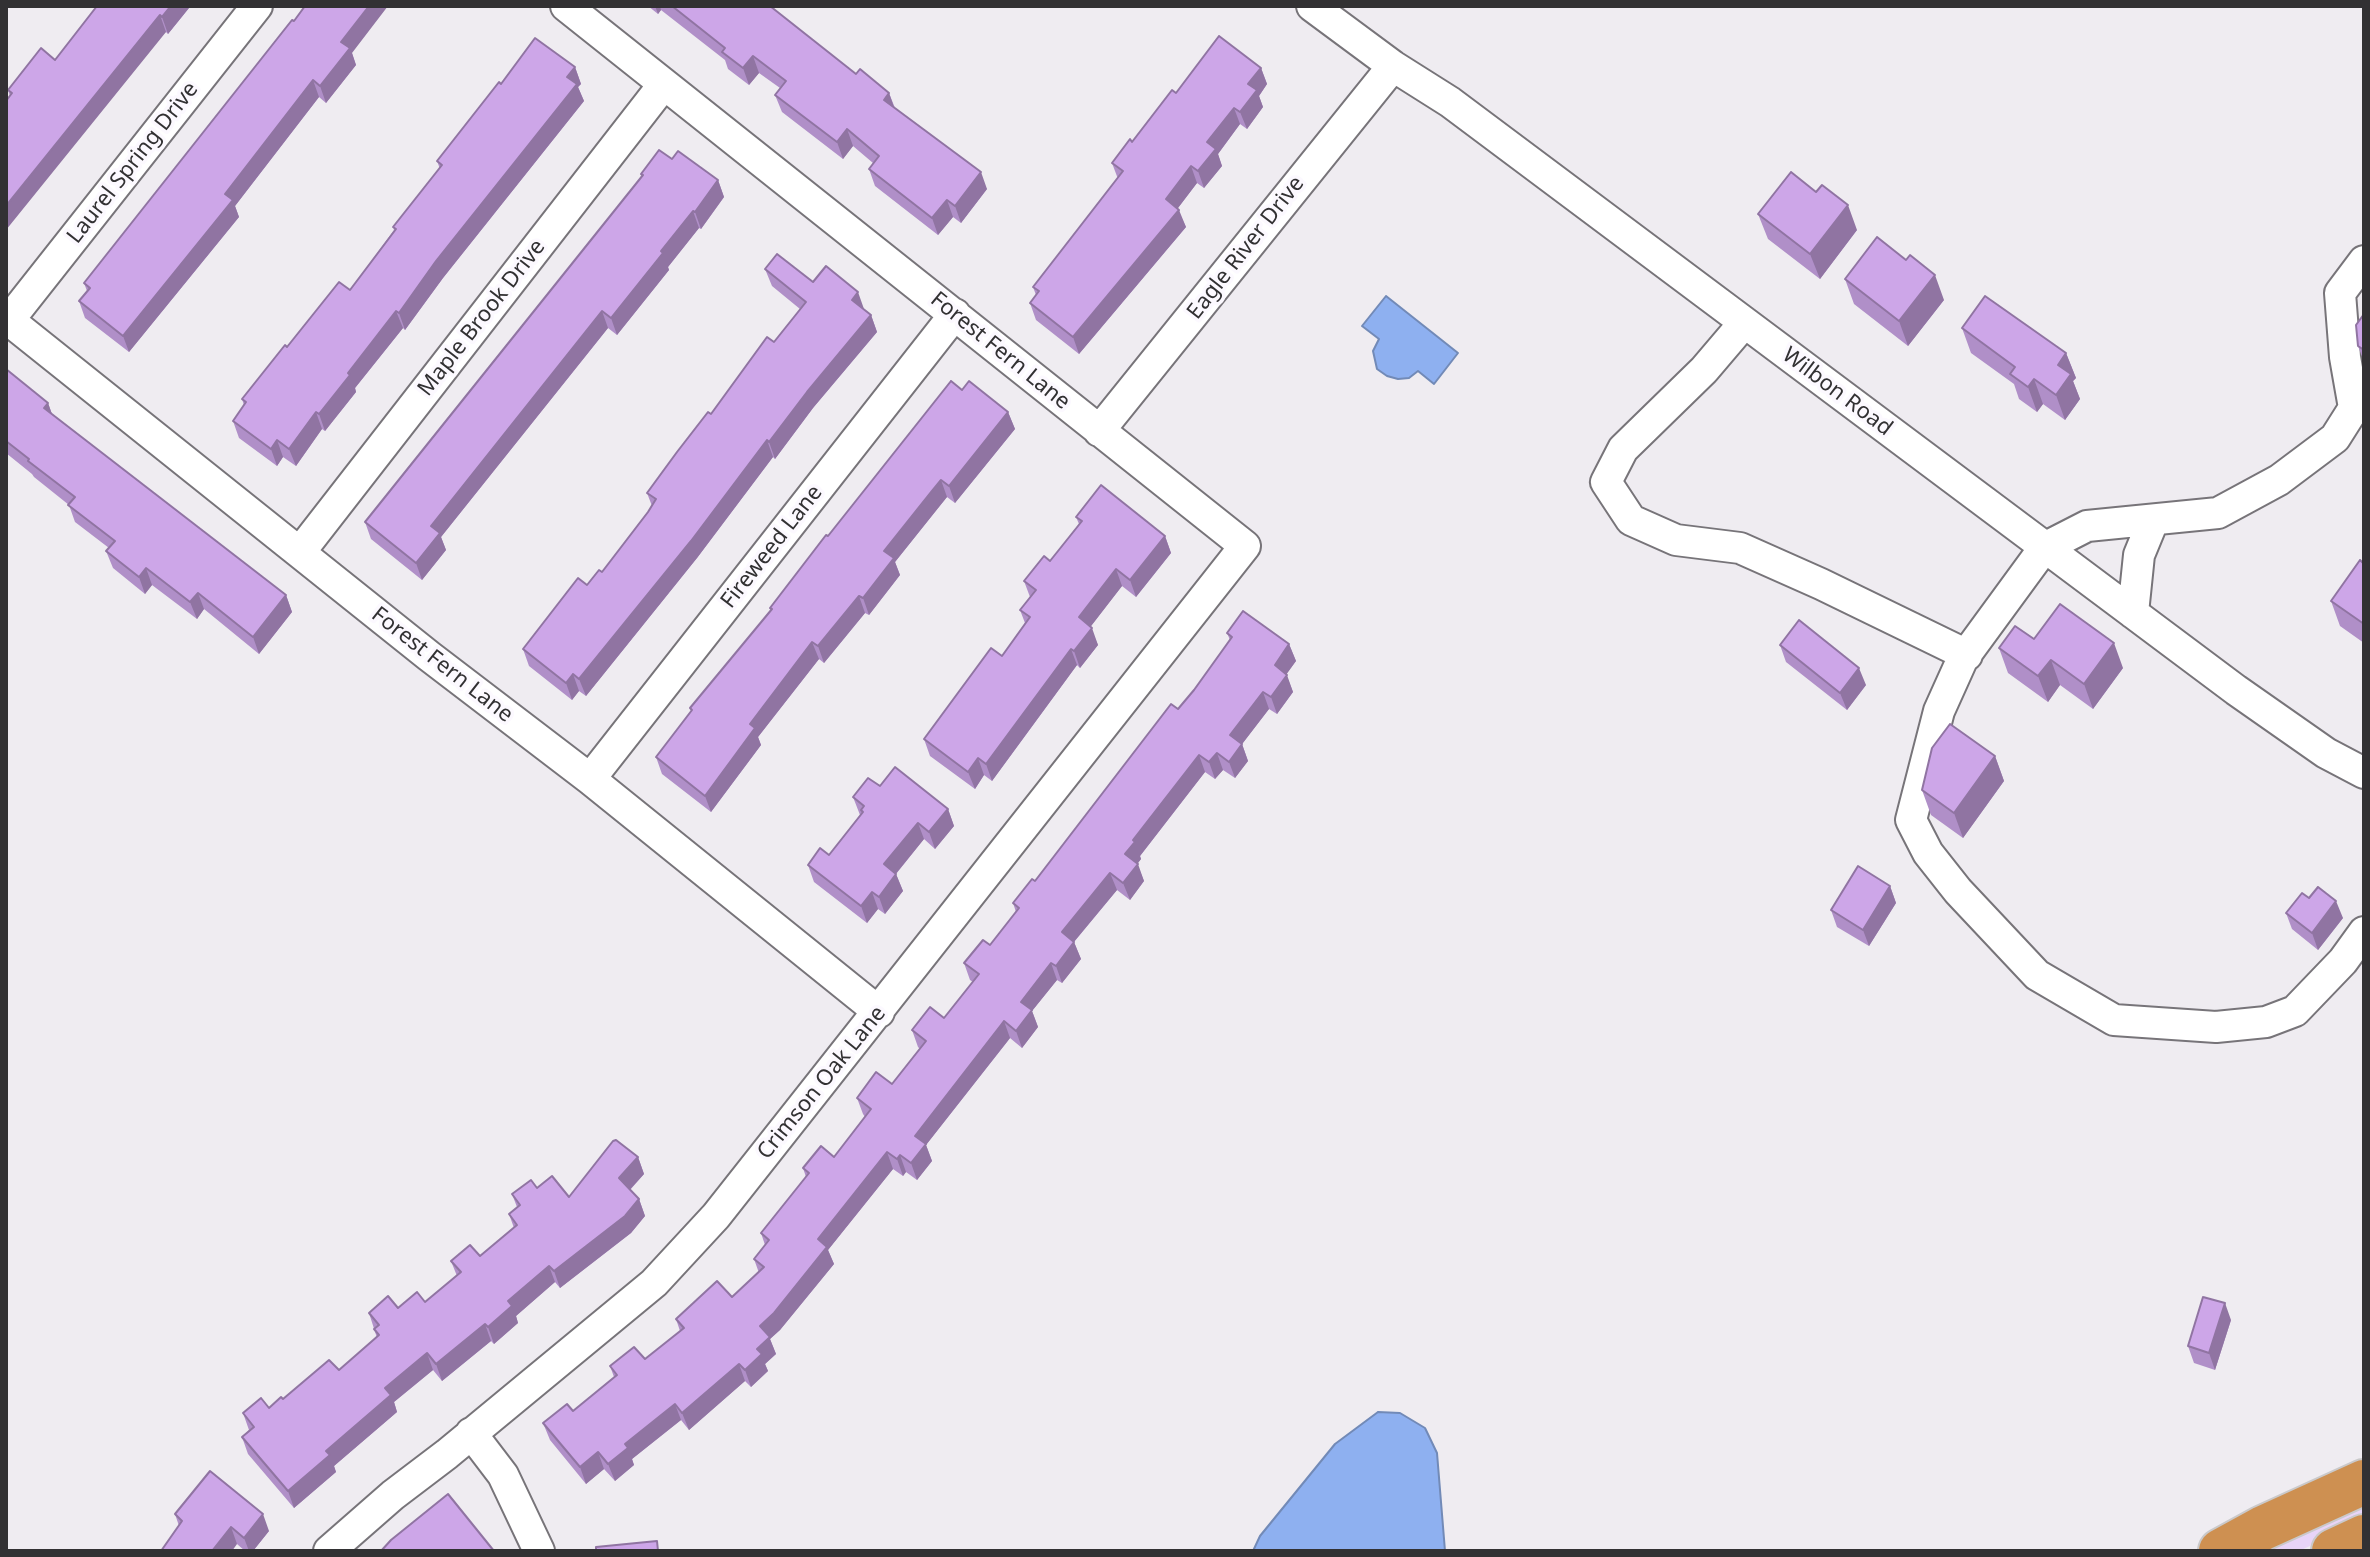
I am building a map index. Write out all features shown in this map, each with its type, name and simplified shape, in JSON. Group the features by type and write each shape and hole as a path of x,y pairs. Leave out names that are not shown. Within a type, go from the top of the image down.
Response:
{"highway":[{"path":"2221,1551 2263,1528 2364,1482"},
{"path":"2334,1551 2364,1537"}],"street":[{"name":"Laurel Spring Drive","path":"8,319 257,6"},
{"name":"Forest Fern Lane","path":"566,6 1245,546"},
{"name":"Wilbon Road","path":"1312,6 1393,66 1450,102 2133,613 2326,753 2364,773"},
{"name":"Eagle River Drive","path":"1099,431 1393,66"},
{"name":"Maple Brook Drive","path":"300,552 664,84"},
{"path":"2364,261 2340,293 2345,357 2354,408 2335,438 2279,480 2218,513 2087,526 2044,548 1967,655 1939,711 1911,820 1928,853 1958,891 2037,975 2114,1020 2216,1027 2266,1022 2295,1011 2343,961 2364,932"},
{"name":"Fireweed Lane","path":"590,779 955,314"},
{"name":"Forest Fern Lane","path":"8,319 879,1012"},
{"path":"1744,323 1704,370 1623,449 1606,482 1631,520 1676,540 1740,548 1967,655"},
{"path":"2133,613 2139,555 2153,521"},
{"name":"Crimson Oak Lane","path":"329,1551 393,1495 654,1283 716,1216 1245,546"},
{"path":"471,1433 503,1475 539,1551"}],"shaded area":[{"path":"2364,1500 2364,1521 2299,1551 2256,1551"}],"water":[{"path":"1386,296 1458,353 1434,384 1418,371 1409,378 1398,379 1377,369 1373,351 1379,339 1362,326"},
{"path":"1378,1412 1400,1413 1425,1428 1437,1453 1445,1551 1253,1551 1260,1536 1335,1444"}],"building":[{"path":"97,6 171,6 162,17 160,15 6,206 6,101 12,93 8,90 41,48 55,60"},
{"path":"305,6 369,6 341,42 350,48 320,86 313,80 225,194 233,200 123,336 79,301 90,288 84,283"},
{"path":"672,6 770,6 856,74 860,69 889,93 884,100 981,172 955,206 947,200 932,218 869,169 879,156 847,129 837,142 775,95 786,81 753,56 743,68 722,52 725,48"},
{"path":"1219,36 1261,68 1248,84 1257,90 1240,112 1234,108 1207,142 1216,149 1198,171 1191,166 1166,199 1179,210 1073,337 1030,303 1039,291 1033,287 1123,171 1112,163 1172,90 1176,93"},
{"path":"535,38 575,67 567,77 577,84 436,261 399,313 396,311 319,414 316,412 289,449 277,440 271,449 233,421 246,402 242,399 339,282 350,290 396,229 393,227 442,165 437,161"},
{"path":"659,150 672,159 678,151 718,180 611,318 602,311 431,526 440,533 416,563 365,522 643,175"},
{"path":"1791,172 1816,192 1822,185 1848,205 1810,254 1758,214"},
{"path":"1877,237 1906,260 1910,255 1935,275 1899,321 1845,279"},
{"path":"777,254 813,282 826,266 858,292 852,300 871,315 769,442 767,440 691,541 579,679 573,674 566,683 523,649 578,578 587,585 599,570 602,572 648,512 656,499 647,493 677,452 708,412 711,414 767,337 774,342 806,302 765,269"},
{"path":"1985,296 2066,353 2058,365 2071,374 2056,395 2034,379 2028,387 2010,374 2015,367 1962,328"},
{"path":"2364,314 2364,350 2358,346 2356,325"},
{"path":"6,369 48,403 44,408 286,595 253,637 198,593 190,602 146,568 139,577 106,551 115,541 68,505 75,497 6,441"},
{"path":"951,381 962,390 969,381 1008,412 949,486 941,480 884,551 894,558 863,598 859,596 818,646 812,642 750,724 755,728 705,796 656,757 692,710 690,708"},
{"path":"1101,485 1165,536 1130,580 1116,569 1079,617 1092,628 1074,651 1071,649 986,764 978,758 968,772 924,739 991,648 1002,656 1030,617 1020,610 1036,590 1024,581 1044,556 1050,561 1082,521 1076,517"},
{"path":"2360,560 2364,564 2364,624 2331,601"},
{"path":"2060,604 2114,643 2084,684 2051,660 2038,676 1999,648 2015,626 2034,639"},
{"path":"1243,611 1289,644 1275,665 1287,675 1271,697 1263,692 1230,735 1242,744 1229,762 1217,753 1209,762 1199,755 1125,854 1138,864 1123,883 1110,873 1062,932 1074,942 1056,966 1051,963 1021,1002 1032,1010 1016,1031 1004,1021 915,1136 926,1144 911,1163 900,1155 897,1159 887,1152 818,1239 827,1247 760,1326 770,1337 757,1349 762,1354 745,1370 739,1364 682,1413 675,1404 625,1444 628,1448 608,1464 598,1452 580,1467 543,1423 567,1404 573,1411 617,1375 610,1366 634,1347 645,1359 684,1328 676,1319 717,1281 732,1297 764,1267 754,1259 769,1240 761,1233 809,1173 803,1168 821,1146 834,1157 871,1109 857,1098 876,1072 892,1084 926,1041 912,1030 930,1007 944,1018 979,974 964,963 983,940 990,945 1019,908 1013,903 1032,879 1035,881 1171,704 1178,709 1194,690 1232,637 1227,633"},
{"path":"1799,620 1859,668 1840,693 1780,645"},
{"path":"1950,724 1995,756 1954,813 1922,790 1932,748"},
{"path":"895,767 948,809 929,832 918,823 884,864 896,874 879,897 872,892 861,906 808,865 820,848 829,855 863,812 864,806 853,797 868,778 880,786"},
{"path":"1858,866 1890,886 1863,930 1831,910"},
{"path":"2318,887 2336,901 2312,933 2286,913 2302,893 2309,898"},
{"path":"616,1140 638,1157 619,1178 639,1199 625,1216 554,1271 549,1266 508,1301 512,1306 488,1327 485,1324 436,1364 427,1353 385,1388 391,1395 326,1451 330,1455 288,1491 242,1437 254,1427 243,1413 261,1398 269,1408 329,1360 339,1370 379,1335 374,1329 379,1325 369,1313 388,1296 398,1308 417,1292 425,1302 461,1272 451,1261 470,1245 480,1256 517,1225 509,1214 520,1205 512,1194 531,1180 537,1188 552,1176 569,1197"},
{"path":"2203,1297 2225,1303 2209,1353 2188,1346"},
{"path":"210,1471 263,1514 244,1538 231,1527 212,1551 161,1551 182,1521 175,1514"},
{"path":"448,1494 494,1551 381,1551 391,1540"},
{"path":"657,1541 658,1551 596,1551 596,1547"}]}
